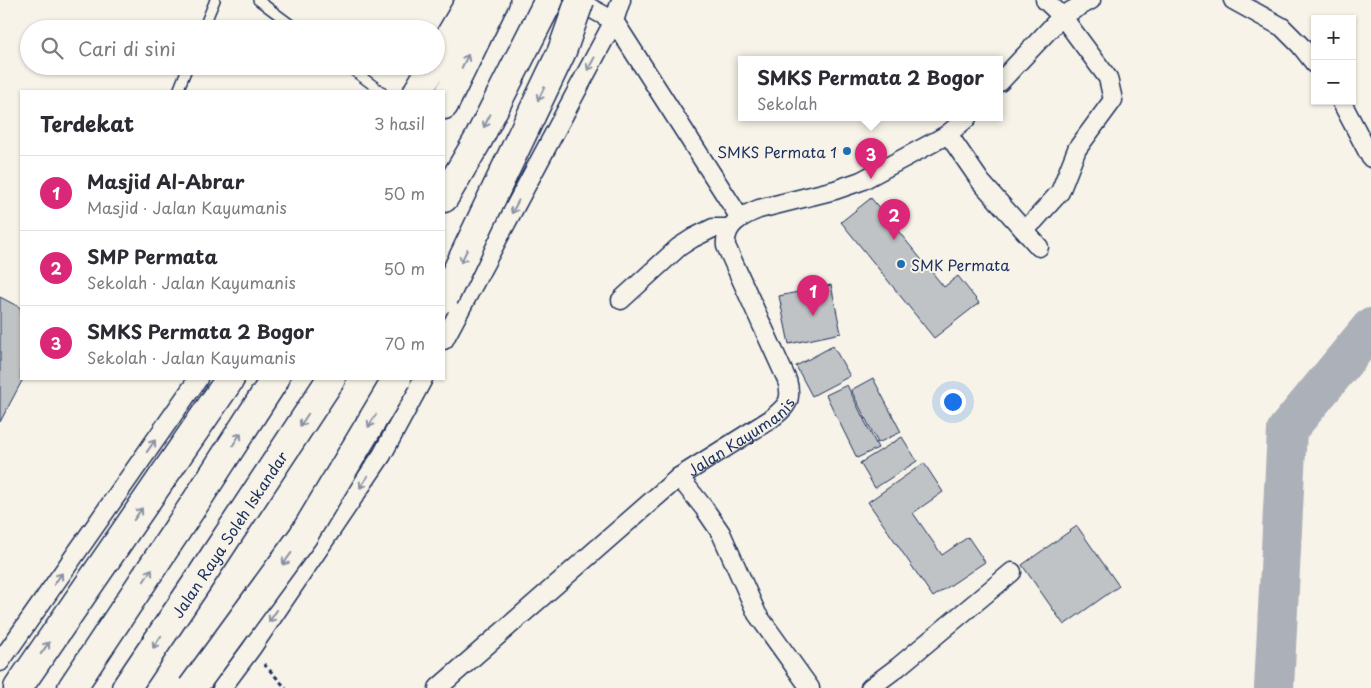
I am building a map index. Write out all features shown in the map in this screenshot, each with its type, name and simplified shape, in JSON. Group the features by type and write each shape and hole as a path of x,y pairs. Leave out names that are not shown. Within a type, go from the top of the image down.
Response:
{"highway":[{"path":"445,45 471,0"},
{"path":"445,103 495,0"},
{"path":"445,196 478,140 549,0"},
{"path":"445,296 562,51 580,0"},
{"path":"419,90 428,75"},
{"path":"18,688 229,380"},
{"path":"72,688 250,420 273,380"},
{"name":"Jalan Raya Soleh Iskandar","path":"126,688 330,380"},
{"path":"192,688 303,536 397,380"}],"street":[{"path":"576,0 614,21 735,223"},
{"path":"445,338 614,21 621,0"},
{"path":"1023,229 1034,222 1060,192 1077,150 1113,100 1108,78 1062,16 1045,0"},
{"path":"1003,79 1062,16 1091,0"},
{"path":"1233,0 1282,27 1312,60"},
{"path":"1343,105 1371,158"},
{"path":"622,300 679,247 693,238 713,228 735,223 759,209 847,186 948,134 963,121"},
{"path":"948,134 981,182 1039,247"},
{"name":"Jalan Kayumanis","path":"438,688 679,477 771,419 789,401 790,391 787,380 726,246 725,236 735,223"},
{"path":"0,662 197,380"},
{"path":"222,688 251,649 382,455 422,380"},
{"path":"679,477 722,533 758,614 810,688"},
{"path":"870,688 1012,572"}],"lane":[{"path":"207,20 215,0"},
{"path":"258,0 285,20"},
{"path":"178,90 184,75"},
{"path":"360,75 380,90"}],"building":[{"path":"871,198 944,287 958,276 979,303 934,338 841,222"},
{"path":"831,285 841,333 789,344 779,296"},
{"path":"0,297 20,307 20,380 22,380 0,422"},
{"path":"833,346 850,376 812,396 796,366"},
{"path":"873,378 901,432 878,443 851,390"},
{"path":"847,385 878,448 857,458 826,395"},
{"path":"902,437 917,461 875,488 860,463"},
{"path":"924,463 943,492 913,513 942,555 968,537 985,562 933,597 868,502"},
{"path":"1077,526 1119,586 1064,625 1022,565"}],"waterway":[{"path":"1274,688 1287,430 1371,328"}],"place":[{"name":"SMKS Permata 1","path":"847,151"},
{"name":"SMKS Permata 2 Bogor","path":"871,179"},
{"name":"SMP Permata","path":"894,240"},
{"name":"SMK Permata","path":"901,264"},
{"name":"Masjid Al-Abrar","path":"813,316"}]}
